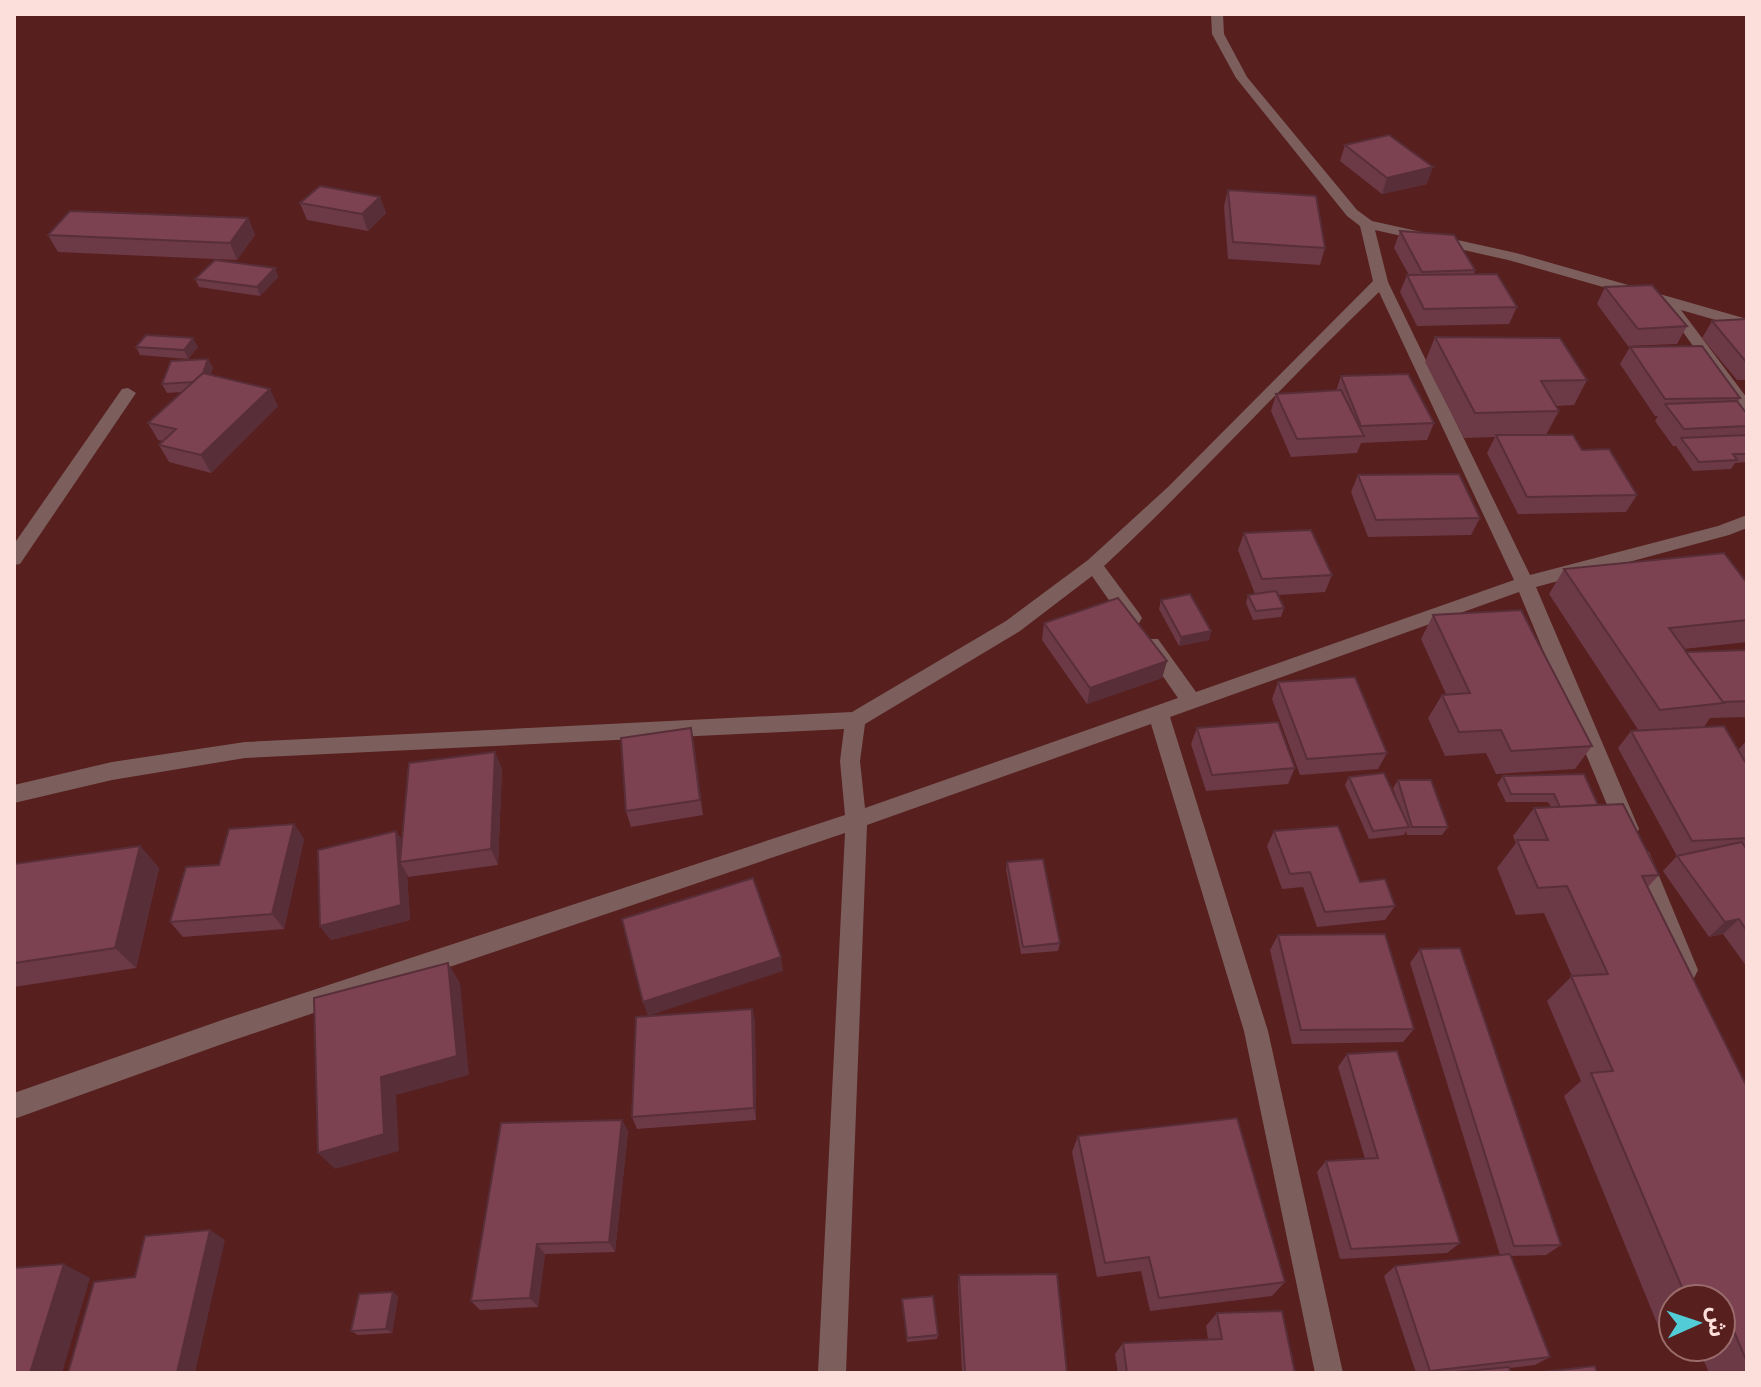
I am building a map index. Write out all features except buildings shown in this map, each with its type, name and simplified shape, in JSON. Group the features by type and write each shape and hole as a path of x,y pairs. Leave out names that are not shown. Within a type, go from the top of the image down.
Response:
{"street":[{"path":"1217,14 1218,34 1242,78 1352,213 1367,224 1511,256 1747,324"},
{"path":"1367,224 1381,282 1525,583 1693,986"},
{"path":"14,794 112,771 245,750 855,720 1013,626 1094,565 1174,491 1317,343 1381,282"},
{"path":"1667,302 1747,409"},
{"path":"14,559 128,393"},
{"path":"14,1106 269,1016 856,820 1525,583 1723,531 1747,521"},
{"path":"1094,565 1193,703"},
{"path":"1158,712 1256,1031 1329,1373"},
{"path":"832,1373 856,820 850,761 855,720"}]}
